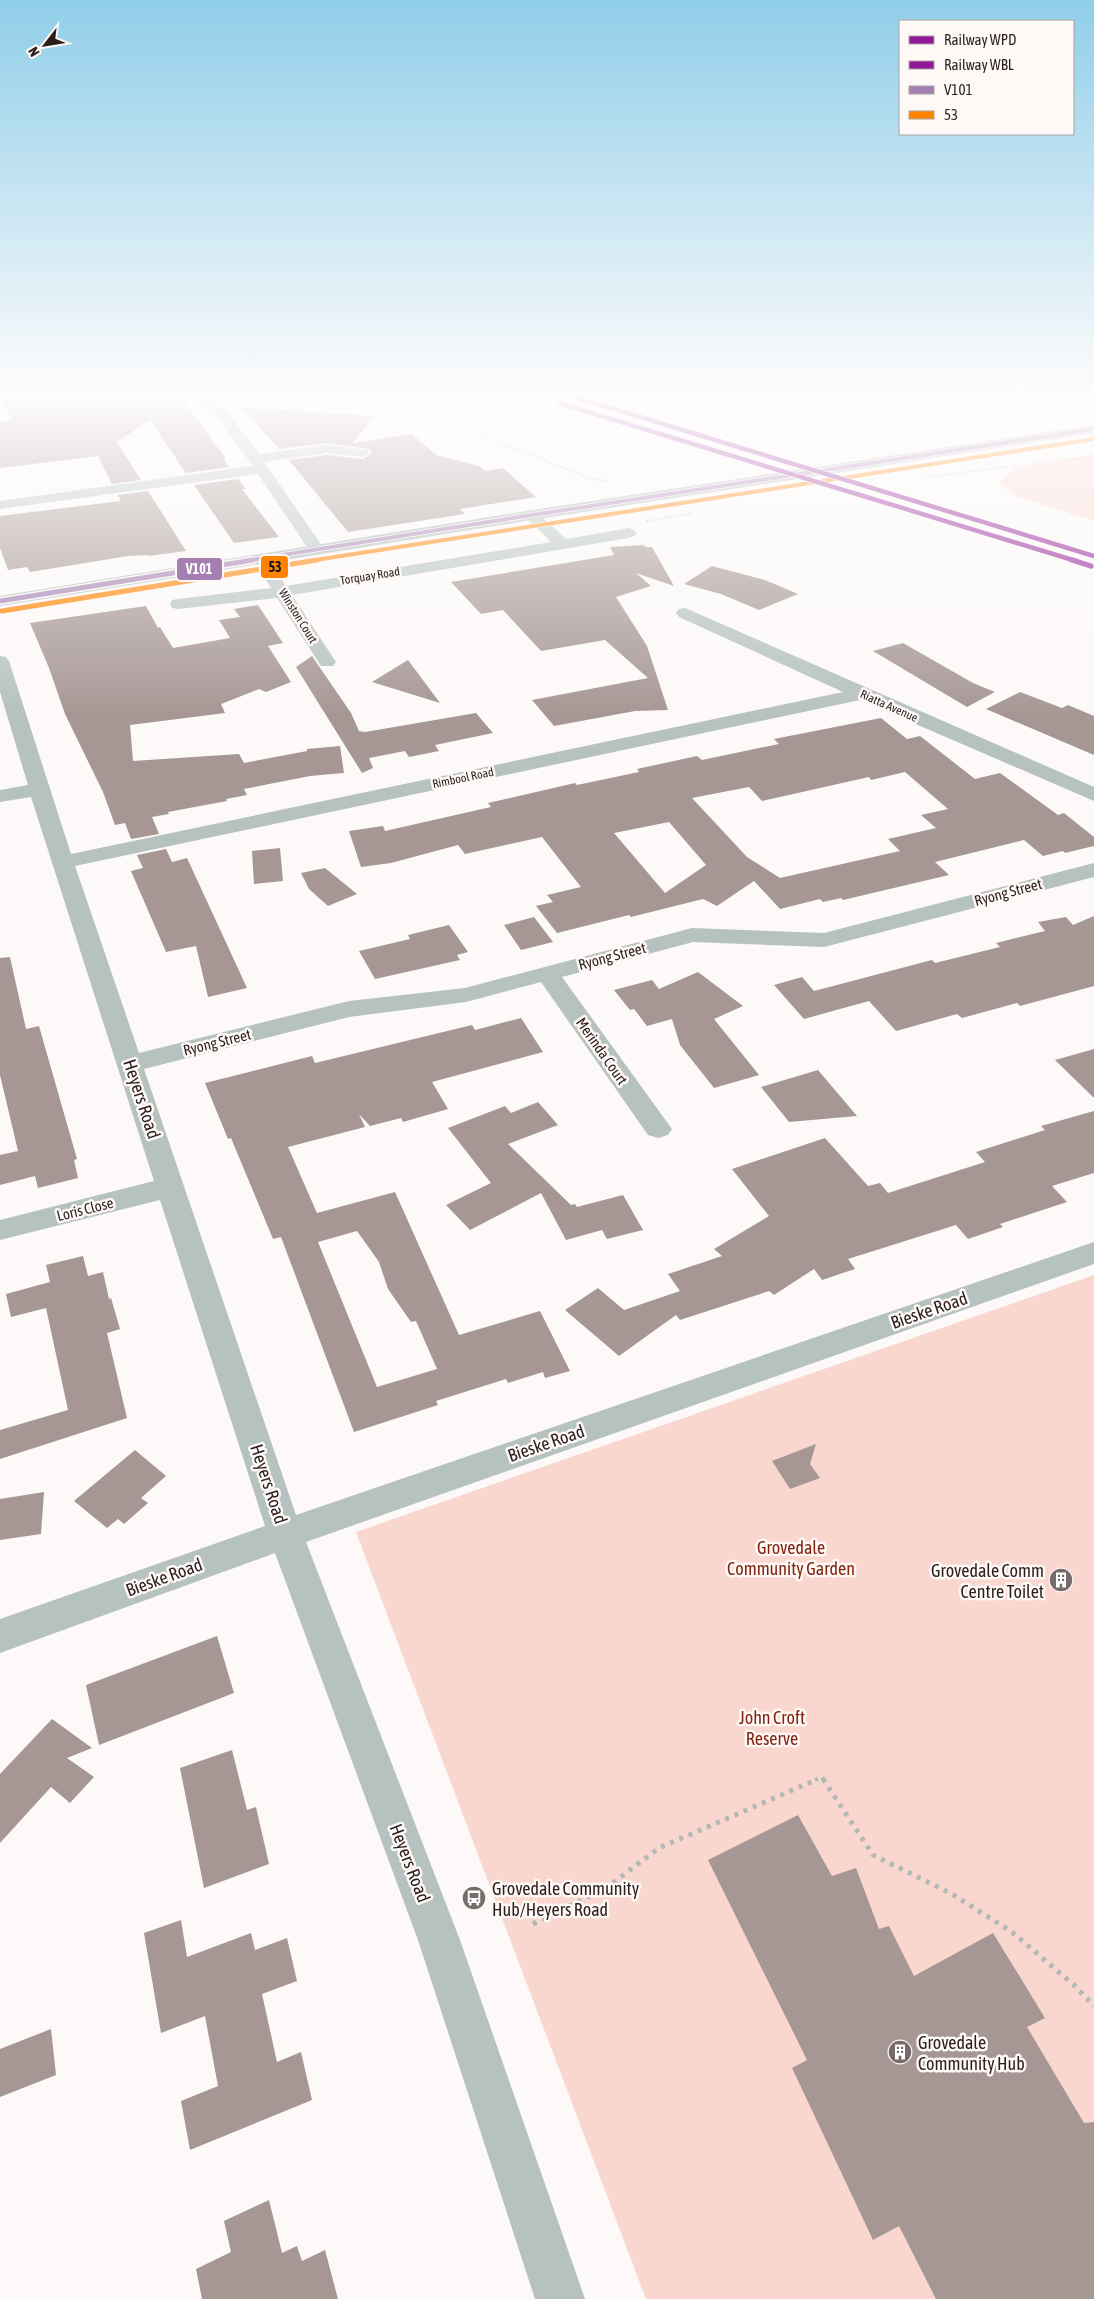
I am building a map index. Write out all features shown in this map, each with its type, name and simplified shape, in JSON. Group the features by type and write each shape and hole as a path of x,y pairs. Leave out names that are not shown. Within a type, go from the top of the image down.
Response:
{"main road":[{"name":"Torquay Road","path":"0,614 268,571 538,521 663,500"},
{"name":"Torquay Road","path":"0,601 317,550 684,500"}],"street":[{"path":"0,505 30,500"},
{"path":"283,500 317,550"},
{"path":"538,521 562,544"},
{"name":"Torquay Road","path":"178,604 283,592 629,533"},
{"name":"Winston Court","path":"268,571 327,662"},
{"name":"Riatta Avenue","path":"685,613 862,694 1094,795"},
{"name":"Heyers Road","path":"0,661 39,789 285,1534 439,1940 560,2299"},
{"name":"Rimbool Road","path":"64,862 862,694"},
{"path":"0,796 39,789"},
{"name":"Ryong Street","path":"130,1064 349,1009 466,995 692,935 824,940 1094,870"},
{"name":"Merinda Court","path":"547,973 658,1129"},
{"name":"Loris Close","path":"0,1230 171,1187"},
{"name":"Bieske Road","path":"0,1636 285,1534 1094,1253"}],"path":[{"path":"533,1924 606,1888 658,1848 822,1776 873,1855 952,1894 1012,1932 1075,1986 1094,2006"}],"green space":[{"path":"1029,500 1094,500 1094,521"},
{"name":"John Croft Reserve","path":"1094,1275 1094,2299 646,2299 356,1532"}],"building":[{"path":"154,500 186,551 148,556 128,556 30,572 27,567 8,570 0,548 0,516 121,501"},
{"path":"205,500 251,500 279,537 234,543"},
{"path":"322,500 515,500 460,509 465,514 348,532"},
{"path":"644,545 645,547 652,547 674,586 636,573 651,586 616,597 647,646 668,710 635,711 554,726 532,700 648,678 605,640 541,651 503,610 481,614 451,582 614,555 610,547"},
{"path":"712,566 765,580 798,594 759,610 721,594 684,584"},
{"path":"258,605 283,643 268,646 291,682 266,692 259,689 221,704 225,713 130,725 133,761 239,754 244,763 307,751 307,749 340,746 344,773 310,776 244,789 247,795 226,799 227,801 168,812 169,814 152,817 159,834 131,839 125,823 115,825 103,792 65,714 49,668 30,623 146,606 158,628 160,627 173,648 230,638 219,620 240,617 234,609"},
{"path":"903,643 973,683 995,692 967,707 873,651"},
{"path":"312,656 351,713 359,731 365,732 476,713 493,733 435,745 439,751 409,757 405,751 369,758 373,768 362,773 296,667"},
{"path":"408,660 440,703 372,682"},
{"path":"1020,692 1062,708 1068,705 1094,716 1094,755 986,709"},
{"path":"881,718 907,739 920,736 975,779 1000,773 1058,815 1064,813 1094,837 1094,846 1043,856 1024,840 935,862 949,875 843,900 841,898 823,902 820,899 780,909 754,881 717,906 703,899 557,933 536,906 553,902 547,895 581,887 542,837 465,854 458,845 391,863 361,867 349,831 383,826 385,831 491,807 488,803 575,783 577,785 639,772 637,769 697,756 702,760 779,744 774,739","holes":["905,772 948,809 921,815 936,828 888,839 900,851 780,878 747,857 692,798 749,787 762,801 869,777 871,780","669,822 706,865 665,893 614,833"]},
{"path":"280,848 283,881 254,884 252,851"},
{"path":"166,849 172,862 187,858 247,988 208,997 196,946 166,952 131,871 143,868 137,855"},
{"path":"325,868 357,894 328,906 309,889 301,873"},
{"path":"1094,916 1094,986 1020,1006 1017,1003 962,1018 957,1014 896,1031 869,1001 804,1019 774,985 802,977 814,991 932,960 935,963 1000,947 996,943 1045,931 1038,922 1066,917 1073,925"},
{"path":"534,917 553,942 521,950 504,925"},
{"path":"449,925 468,952 457,955 460,960 375,979 359,951 410,939 408,935"},
{"path":"10,957 26,1029 39,1026 77,1159 74,1160 78,1178 38,1188 35,1176 0,1185 0,1155 18,1151 0,1075 0,958"},
{"path":"698,972 743,1006 714,1019 759,1075 714,1088 680,1045 672,1019 647,1026 634,1009 630,1010 614,990 652,980 659,989"},
{"path":"521,1018 543,1052 432,1082 448,1109 403,1122 401,1118 370,1126 359,1114 365,1127 288,1147 317,1213 395,1192 459,1335 540,1311 570,1371 545,1378 543,1372 508,1383 506,1379 436,1401 438,1405 354,1432 281,1237 273,1239 231,1138 228,1139 205,1083 312,1056 315,1063 472,1025 475,1030","holes":["357,1231 379,1262 388,1289 411,1322 416,1321 437,1369 377,1387 318,1242"]},
{"path":"1094,1049 1094,1098 1055,1060"},
{"path":"818,1070 857,1116 789,1122 761,1087"},
{"path":"538,1102 558,1125 508,1144 571,1205 575,1204 577,1207 623,1195 643,1230 607,1239 602,1230 566,1240 541,1193 470,1230 446,1205 491,1183 448,1128 505,1106 511,1113"},
{"path":"1094,1111 1094,1173 1052,1186 1067,1202 1000,1224 1003,1227 968,1239 956,1225 848,1259 855,1269 822,1280 814,1269 774,1295 769,1291 680,1320 676,1315 619,1356 565,1310 598,1288 624,1310 680,1291 668,1274 722,1256 714,1249 769,1216 732,1169 825,1138 868,1186 880,1183 888,1193 985,1162 976,1152 1045,1130 1041,1126"},
{"path":"83,1256 88,1276 103,1272 109,1299 111,1298 120,1329 107,1333 127,1418 0,1459 0,1430 68,1410 46,1308 11,1317 6,1294 50,1282 46,1265"},
{"path":"816,1444 810,1464 820,1478 790,1489 772,1461"},
{"path":"135,1450 166,1476 141,1498 148,1503 124,1524 118,1519 107,1528 74,1501"},
{"path":"44,1492 41,1534 0,1540 0,1499"},
{"path":"217,1636 234,1693 99,1745 86,1685"},
{"path":"52,1719 92,1748 67,1758 94,1777 70,1803 51,1787 0,1843 0,1774"},
{"path":"232,1750 247,1810 256,1807 269,1864 204,1888 180,1768"},
{"name":"Grovedale Community Hub","path":"798,1815 832,1876 856,1868 879,1929 889,1926 914,1976 993,1933 1045,2018 1027,2027 1084,2123 1094,2122 1094,2299 936,2299 899,2226 873,2240 792,2068 807,2060 708,1860"},
{"path":"181,1920 187,1957 251,1933 255,1950 287,1938 297,1981 262,1994 277,2062 301,2052 312,2100 190,2150 181,2101 218,2086 205,2016 161,2033 144,1933"},
{"path":"51,2029 56,2075 0,2097 0,2049"},
{"path":"269,2200 282,2253 297,2246 302,2261 325,2250 338,2299 202,2299 196,2269 231,2252 224,2221"}],"rail line":[{"name":"WBL","path":"877,500 1091,566"},
{"name":"WPD","path":"912,500 1094,556"}],"transit line":[{"name":"V101","path":"0,601 628,500"},
{"name":"53","path":"2,611 695,500"}],"place":[{"name":"Grovedale Comm Centre Toilet","path":"1061,1580"},
{"name":"Grovedale Community Hub/Heyers Road","path":"474,1898"},
{"name":"Grovedale Community Hub","path":"900,2052"}],"park label":[{"name":"Grovedale Community Garden","path":"791,1557"}]}
